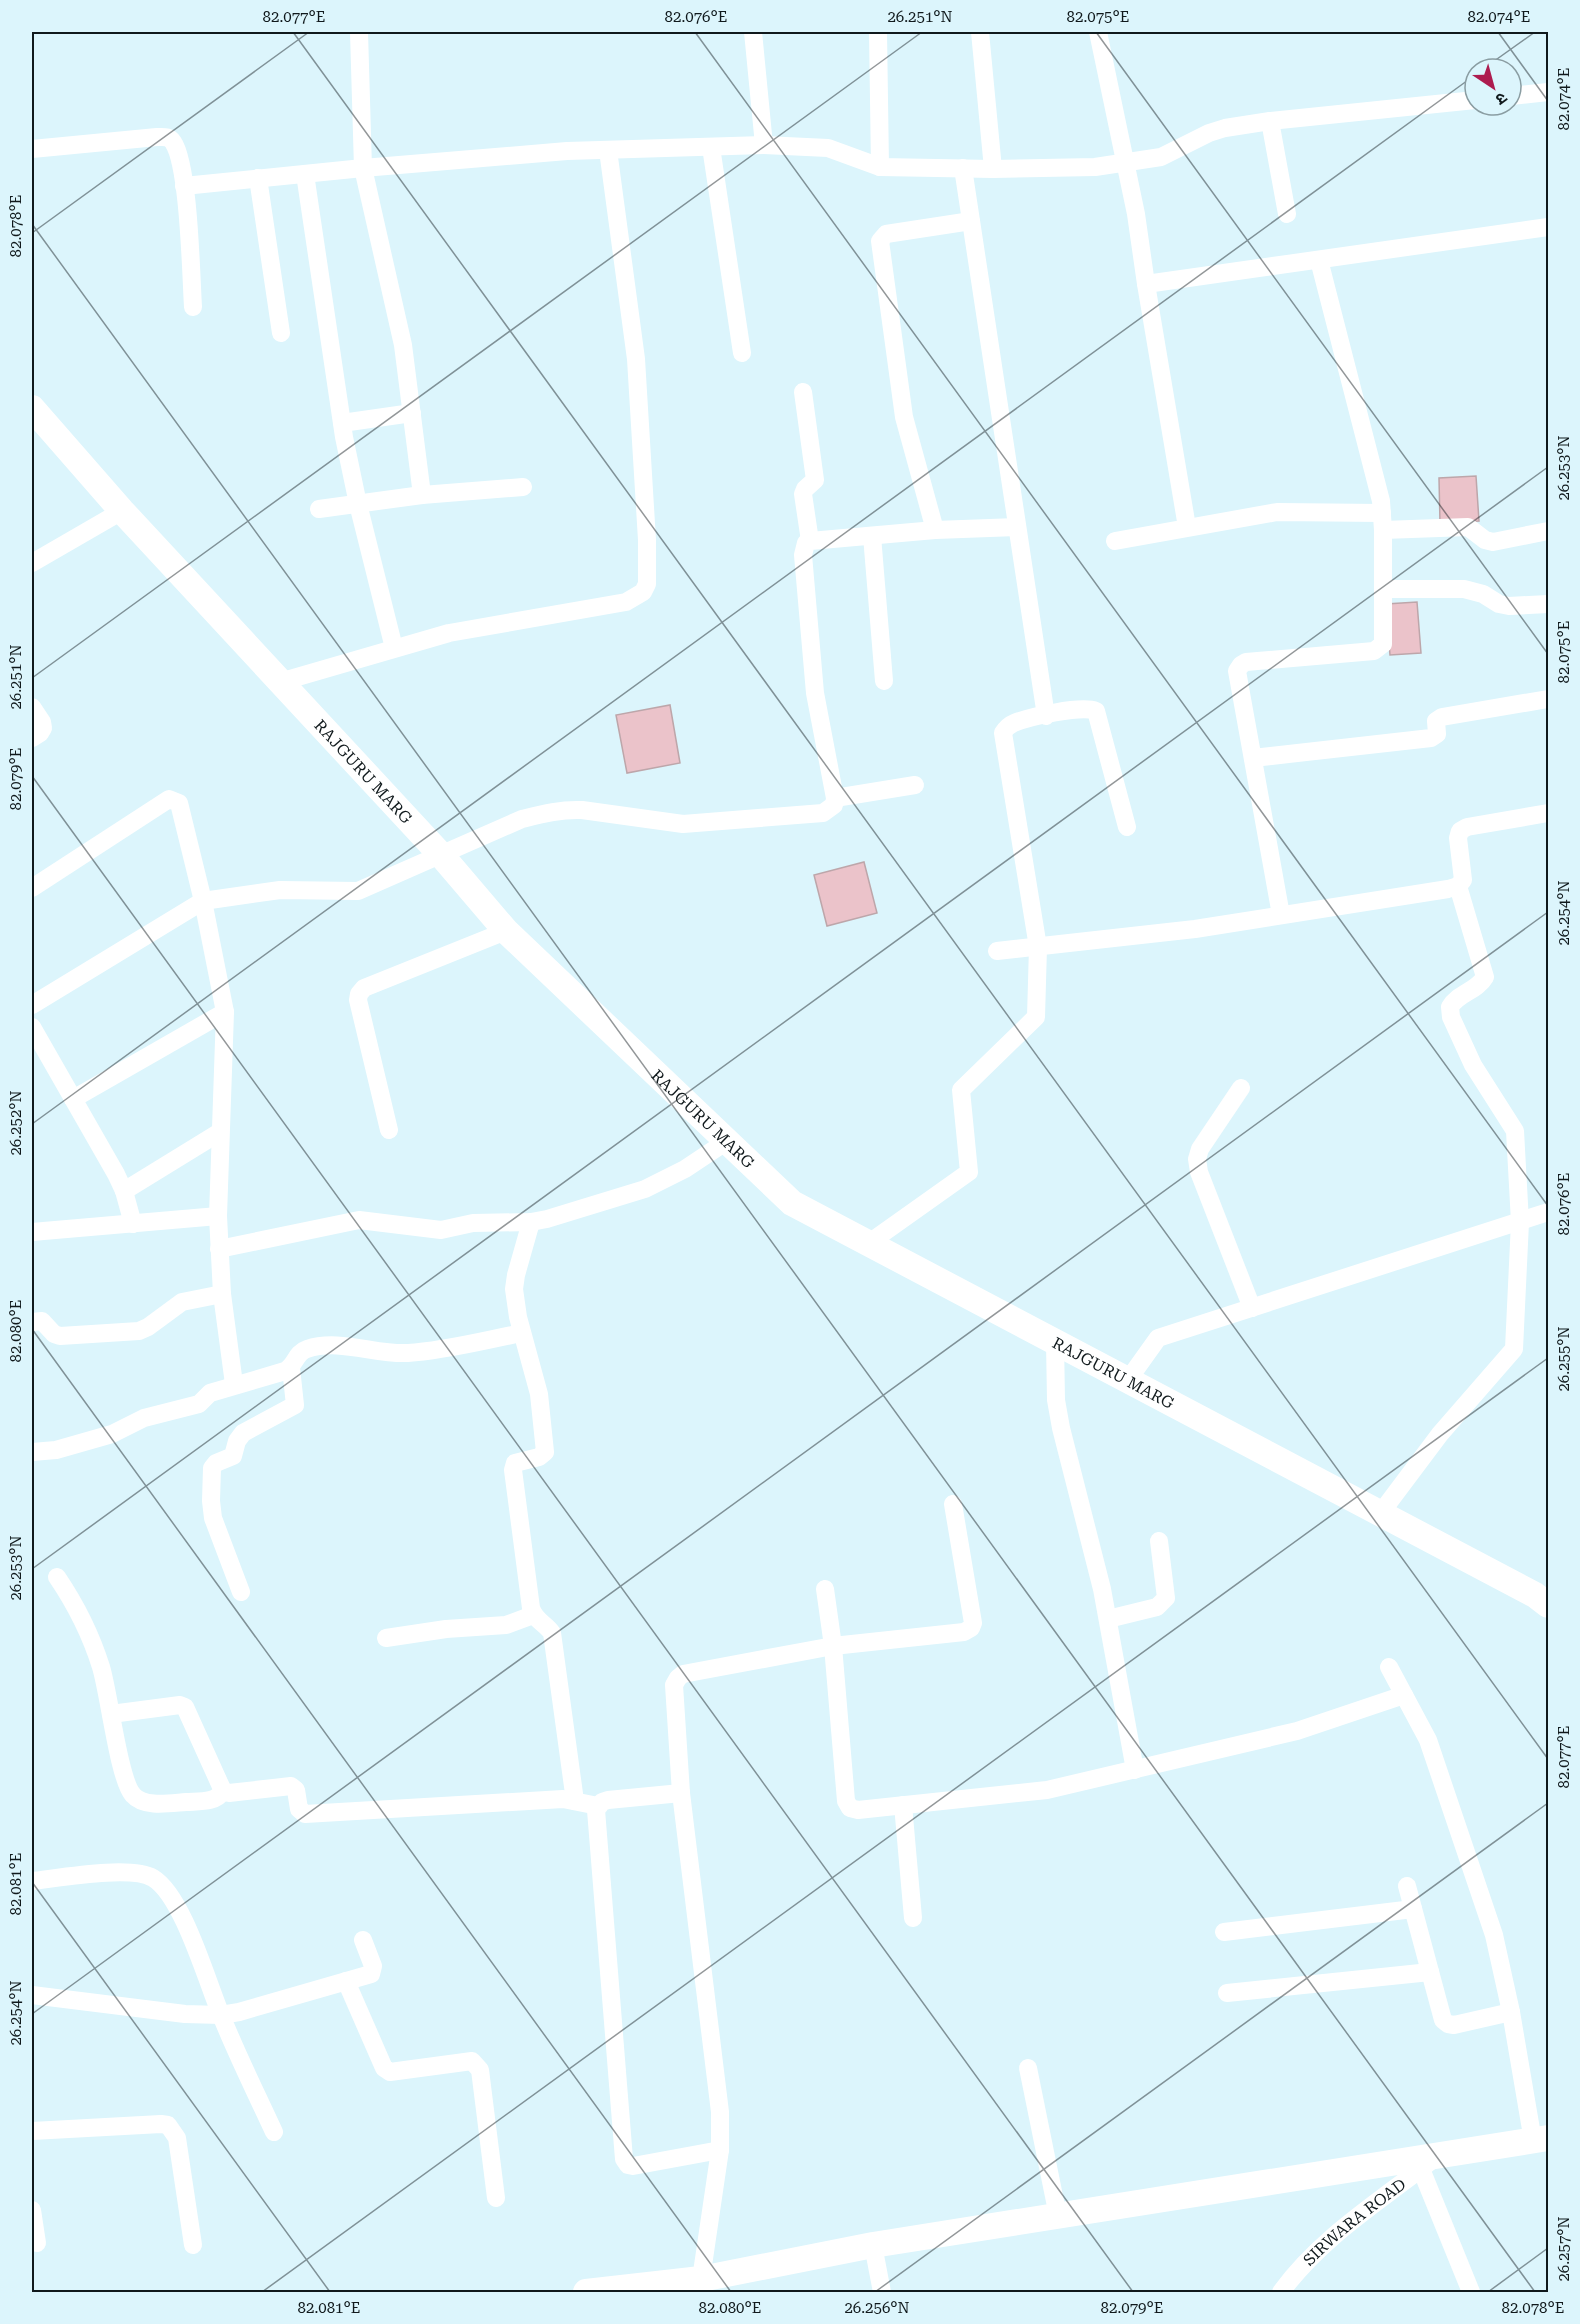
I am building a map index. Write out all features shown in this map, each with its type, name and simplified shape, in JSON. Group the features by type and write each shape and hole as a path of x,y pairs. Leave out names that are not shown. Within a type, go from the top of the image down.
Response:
{"street":[{"path":"359,32 363,168 403,345 422,495"},
{"path":"753,32 764,145"},
{"path":"878,32 880,167"},
{"path":"980,32 993,169"},
{"path":"1098,32 1136,214 1187,527"},
{"path":"1523,95 1548,92"},
{"path":"184,186 567,151 764,145 828,148 880,167 993,169 1095,167 1161,157 1209,133 1270,121 1463,101"},
{"path":"1270,121 1287,214"},
{"path":"32,149 168,137 173,141 184,186 194,307"},
{"path":"711,147 742,352"},
{"path":"280,682 468,628 626,602 644,592 647,584 647,540 636,359 608,150"},
{"path":"963,168 1046,716"},
{"path":"305,174 342,423 358,504 394,648"},
{"path":"258,178 281,333"},
{"path":"935,530 904,417 880,241 886,234 971,221"},
{"path":"1146,284 1548,227"},
{"path":"1281,915 1238,667 1246,662 1374,651 1383,644 1381,501 1319,260"},
{"path":"803,392 815,480 803,494 810,541"},
{"name":"RAJGURU MARG","path":"32,408 122,511 442,856 506,932 792,1203 1497,1575 1548,1605"},
{"path":"342,423 412,412"},
{"path":"319,509 422,495 523,487"},
{"path":"32,563 122,511"},
{"path":"1115,541 1277,512 1468,527 1493,542 1548,531"},
{"path":"32,1005 203,901 280,890 358,891 522,819 554,812 582,810 683,824 699,824 823,813 834,805 835,798 815,693 803,555 806,543 935,530 1017,527"},
{"path":"872,536 884,681"},
{"path":"1383,589 1464,589 1483,594 1500,604 1509,606 1548,604"},
{"path":"1253,758 1431,738 1437,734 1436,721 1442,717 1548,699"},
{"path":"32,707 42,722 43,728 32,738"},
{"path":"868,1243 969,1172 961,1090 1036,1017 1038,947 1003,733 1012,723 1086,709 1096,711 1127,827"},
{"path":"835,798 915,785"},
{"path":"32,888 170,800 178,803 182,810 225,1012 218,1216 222,1294 234,1384"},
{"path":"996,951 1195,929 1448,889 1458,886 1463,880 1458,838 1460,831 1467,827 1548,813"},
{"path":"1380,1514 1440,1434 1514,1349 1520,1222 1515,1131 1473,1065 1451,1017 1450,1007 1454,999 1482,982 1485,977 1458,886"},
{"path":"389,1130 358,1000 359,994 364,988 506,932"},
{"path":"73,1099 225,1012"},
{"path":"32,1027 124,1191 132,1224"},
{"path":"1241,1088 1200,1149 1197,1159 1199,1172 1252,1308"},
{"path":"124,1191 220,1132"},
{"path":"219,1249 359,1220 441,1230 472,1223 531,1222 547,1219 645,1189 685,1169 727,1141"},
{"path":"1128,1380 1158,1338 1548,1212"},
{"path":"32,1232 218,1216"},
{"path":"531,1222 514,1289 522,1333 539,1394 545,1452 539,1457 519,1462 513,1466 533,1615 552,1633 575,1801"},
{"path":"32,1322 42,1322 54,1334 60,1336 139,1331 148,1328 182,1302 222,1294"},
{"path":"241,1592 213,1518 212,1468 216,1463 233,1456 237,1441 243,1434 295,1405 291,1368 299,1353 318,1347 331,1346 408,1353 522,1333"},
{"path":"1055,1342 1056,1400 1060,1428 1108,1619 1135,1770"},
{"path":"32,1452 56,1450 112,1434 144,1418 199,1404 210,1393 234,1384 291,1368"},
{"path":"700,2279 720,2150 720,2112 681,1793 674,1685 683,1674 833,1646 964,1632 971,1628 973,1623 952,1504"},
{"path":"1108,1619 1157,1607 1166,1598 1159,1541"},
{"path":"1497,1575 1548,1610"},
{"path":"57,1577 83,1620 101,1666 130,1791 139,1799 160,1803 210,1800 220,1796 224,1791"},
{"path":"825,1589 833,1646 846,1801 850,1808 858,1810 1047,1790 1297,1731 1404,1695"},
{"path":"386,1638 446,1629 506,1624 533,1615"},
{"path":"586,2292 700,2279 873,2245 1428,2163 1541,2139 1500,1957 1476,1881 1428,1740 1389,1667"},
{"path":"111,1714 180,1705 185,1707 224,1791 229,1793 291,1786 296,1790 299,1809 304,1814 563,1799 598,1806"},
{"path":"681,1793 608,1800 598,1806 596,1821 624,2159 628,2165 633,2166 720,2150"},
{"path":"903,1805 913,1918"},
{"path":"32,1881 134,1872 153,1878 167,1891 183,1920 221,2015 274,2132"},
{"path":"1407,1886 1443,2020 1448,2024 1511,2012"},
{"path":"1224,1932 1413,1909"},
{"path":"32,1995 185,2014 221,2015 239,2012 370,1974 373,1970 363,1940"},
{"path":"1227,1992 1430,1972"},
{"path":"346,1981 384,2068 390,2072 472,2061 478,2065 496,2198"},
{"path":"1028,2068 1058,2216"},
{"path":"32,2131 168,2125 177,2138 193,2245"},
{"path":"1428,2163 1471,2292"},
{"name":"SIRWARA ROAD","path":"1281,2292 1299,2268 1328,2240 1428,2163"},
{"path":"32,2210 37,2243"},
{"path":"873,2245 882,2292"}],"building":[{"path":"1476,476 1479,521 1440,523 1439,478"},
{"path":"1417,602 1421,653 1390,655 1386,604"},
{"path":"670,705 680,763 627,773 616,715"},
{"path":"864,862 877,913 827,926 814,875"}]}
